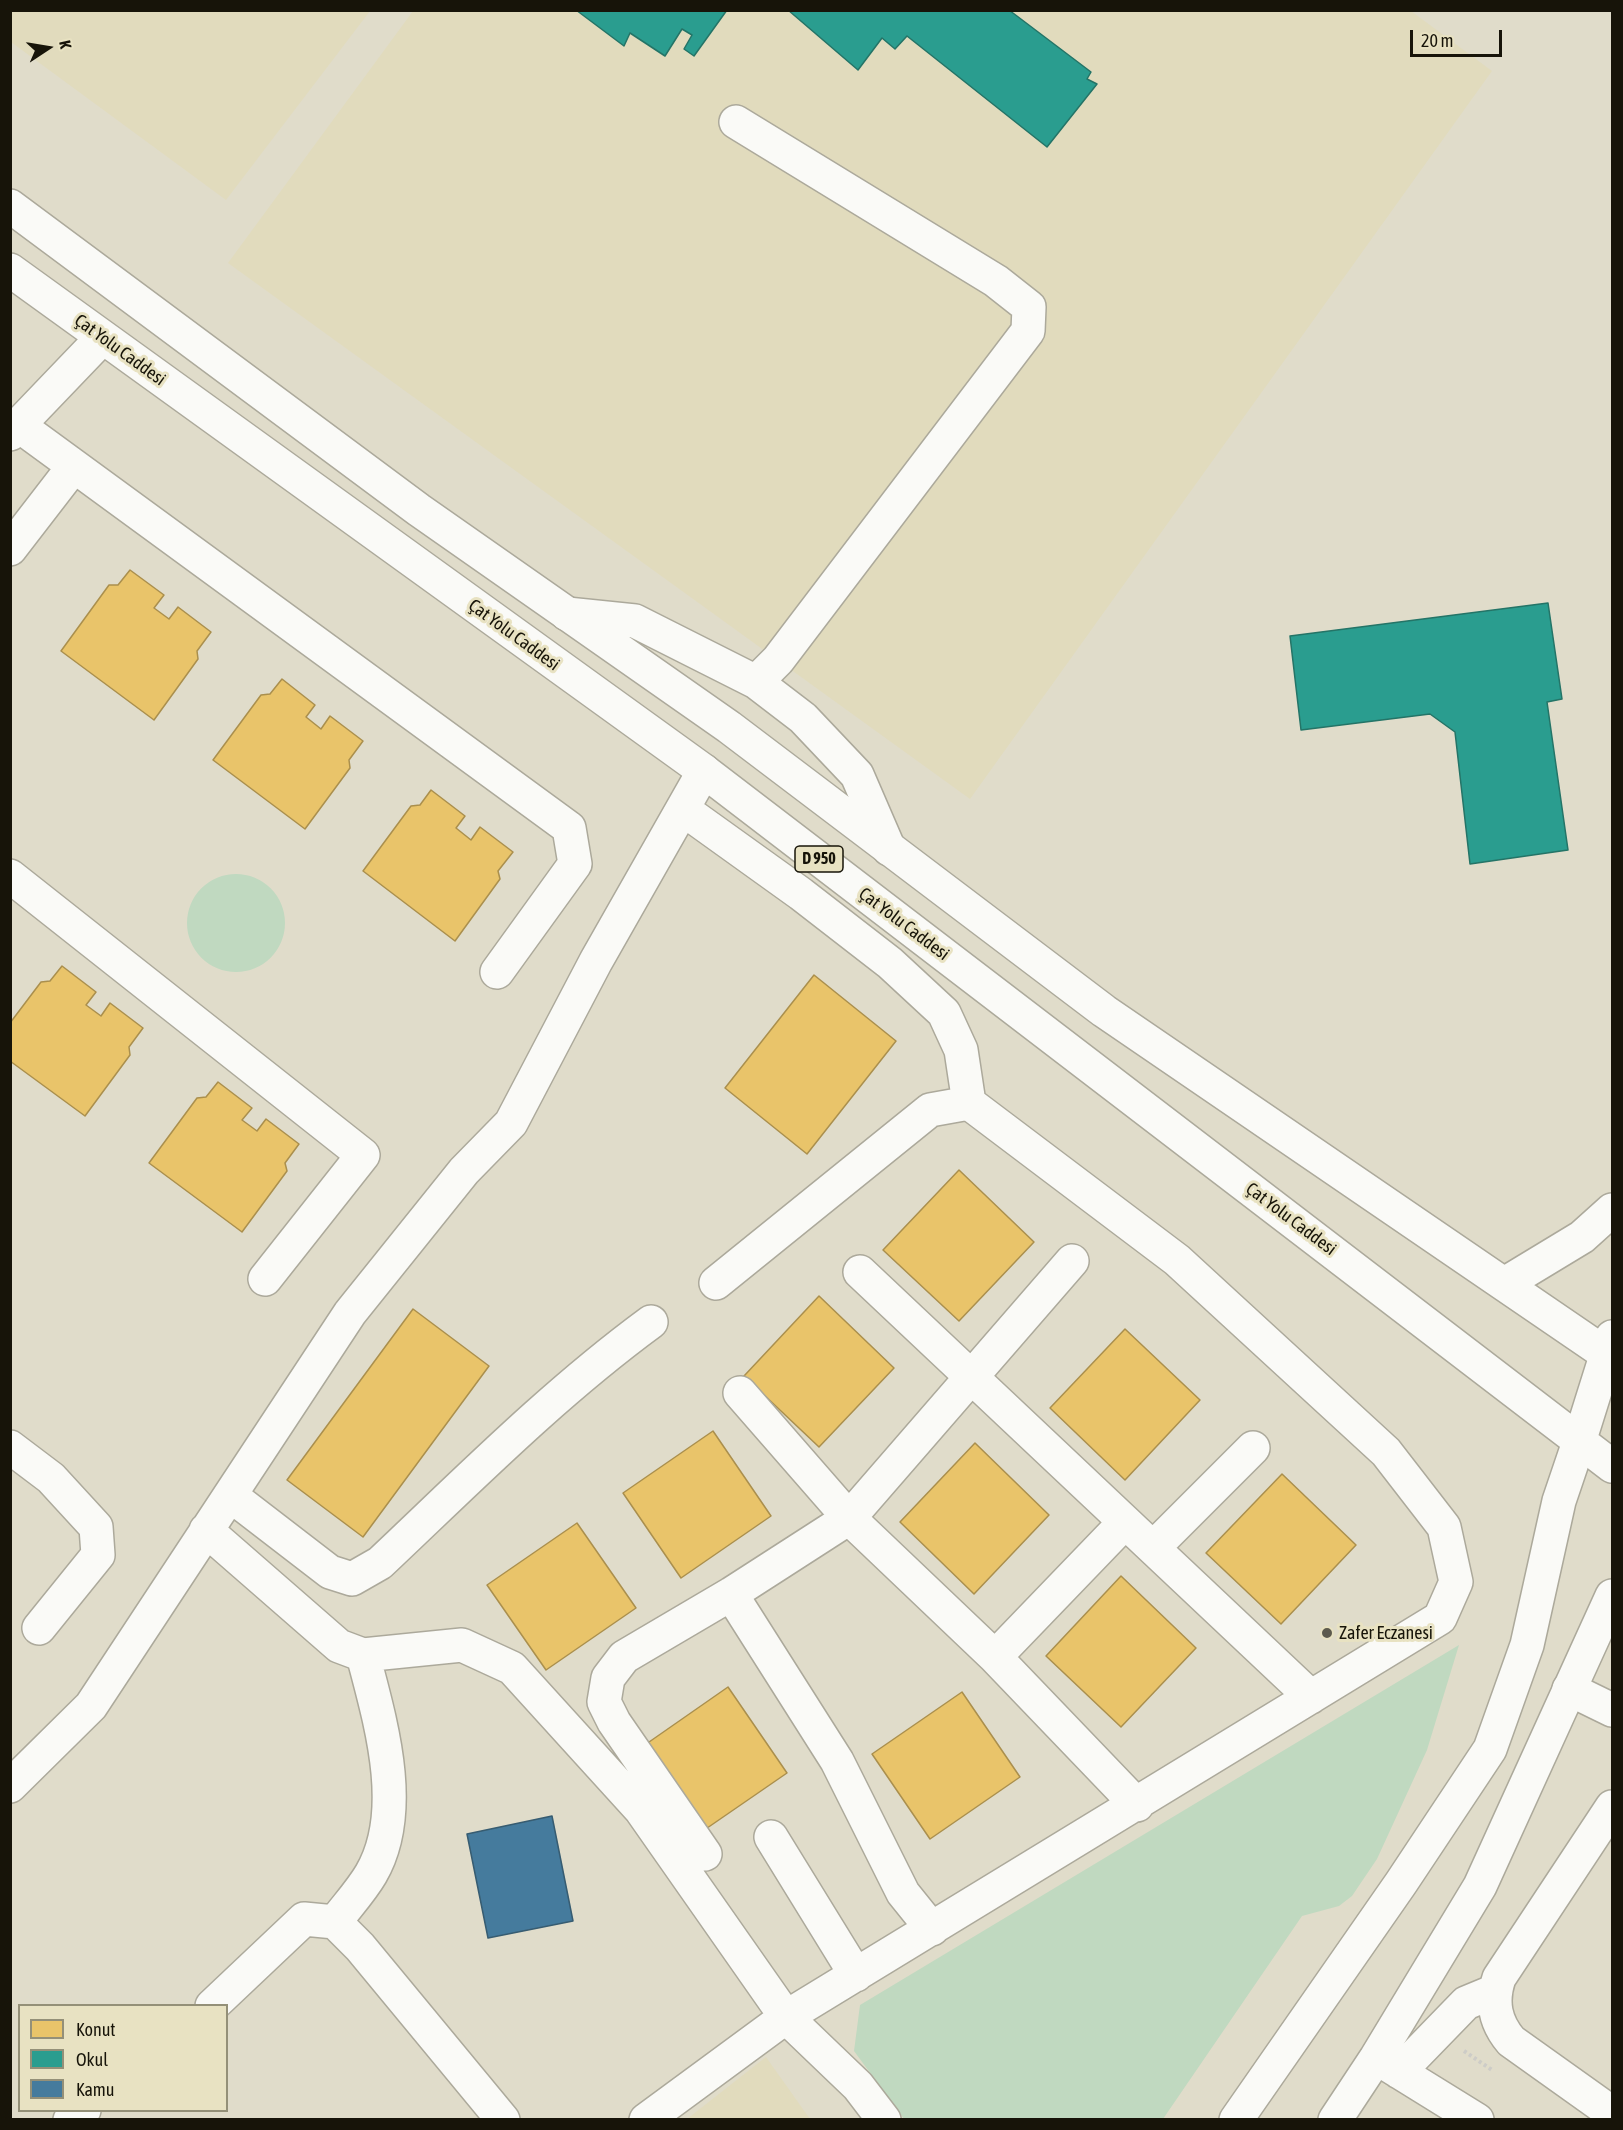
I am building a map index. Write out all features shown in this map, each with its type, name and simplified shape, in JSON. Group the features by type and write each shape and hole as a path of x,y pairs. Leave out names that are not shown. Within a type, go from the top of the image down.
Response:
{"main road":[{"path":"736,122 996,281 1029,307 1028,331 778,660 756,682"},
{"name":"D 950","path":"10,206 419,510 729,727 1104,1011 1506,1283 1611,1349"},
{"name":"Çat Yolu Caddesi","path":"10,270 704,771 1580,1439 1612,1466"},
{"path":"102,338 14,430 74,466 568,828 575,864 497,972"},
{"path":"10,549 74,466"},
{"path":"567,614 635,621 756,682 803,718 858,775 889,849"},
{"path":"10,1786 91,1706 350,1313 464,1171 511,1123 596,961 684,810 704,771"},
{"path":"646,2120 786,2017 1137,1805 1440,1618 1456,1582 1444,1527 1386,1452 1177,1260 969,1103 961,1050 944,1013 890,963 801,894 684,810"},
{"path":"10,876 363,1155 265,1279"},
{"path":"716,1283 930,1110 969,1103"},
{"path":"1506,1283 1582,1238 1612,1210"},
{"path":"705,1854 614,1722 604,1702 608,1678 624,1657 731,1594 849,1518 1072,1262"},
{"path":"860,1272 1311,1697"},
{"path":"230,1495 330,1572 352,1579 380,1563 538,1412 596,1363 651,1322"},
{"path":"1236,2120 1401,1883 1490,1749 1527,1645 1559,1501 1611,1349"},
{"path":"740,1393 849,1518 995,1657 1137,1805"},
{"path":"10,1447 51,1478 96,1527 98,1555 39,1628"},
{"path":"1153,1548 1253,1448"},
{"path":"995,1657 1125,1522"},
{"path":"206,1530 339,1646 363,1655 462,1645 512,1668 641,1810 786,2017 858,2086 884,2120"},
{"path":"731,1594 837,1761 903,1893 932,1929"},
{"path":"1388,2065 1480,1886 1612,1596"},
{"path":"335,1922 372,1873 389,1821 385,1739 363,1655"},
{"path":"1569,1689 1612,1710"},
{"path":"1612,1807 1499,1978 1495,1991 1497,2018 1511,2041 1612,2113"},
{"path":"771,1837 856,1974"},
{"path":"214,2004 304,1919 335,1922 360,1947 503,2120"},
{"path":"1335,2120 1388,2065 1467,2003 1495,1991"},
{"path":"1388,2065 1477,2120"}],"shaded area":[{"path":"11,10 370,11 226,200 11,42"},
{"path":"413,11 1411,11 1492,71 970,799 228,263"},
{"path":"766,2057 810,2119 687,2119"}],"green space":[{"path":"236,874 255,878 270,889 281,904 285,923 281,942 270,957 255,968 236,972 217,968 202,957 191,942 187,923 191,904 202,889 217,878"},
{"path":"1459,1645 1427,1750 1377,1859 1352,1896 1339,1906 1302,1916 1163,2119 904,2119 854,2051 860,2005"}],"building: Konut":[{"path":"130,570 164,595 154,608 169,619 178,607 211,632 197,651 198,659 154,720 61,651 109,585 118,585"},
{"path":"282,679 315,705 306,717 321,729 330,716 363,741 349,760 350,768 305,829 213,760 261,695 270,694"},
{"path":"431,790 465,816 456,828 471,840 480,827 513,852 498,871 500,879 455,941 363,871 411,806 420,805"},
{"path":"62,966 96,992 86,1005 101,1016 110,1003 143,1028 129,1047 130,1055 85,1116 10,1061 10,1023 41,982 50,981"},
{"path":"814,975 896,1041 807,1154 725,1088"},
{"path":"218,1082 252,1108 242,1120 257,1131 266,1119 299,1144 285,1163 287,1171 242,1232 149,1163 197,1098 206,1097"},
{"path":"959,1170 1034,1242 959,1321 883,1250"},
{"path":"819,1296 894,1368 819,1447 744,1376"},
{"path":"413,1309 489,1366 363,1537 287,1480"},
{"path":"1125,1329 1200,1400 1125,1480 1050,1408"},
{"path":"713,1431 771,1516 681,1578 623,1493"},
{"path":"975,1443 1049,1515 974,1594 900,1522"},
{"path":"1282,1474 1356,1545 1281,1624 1206,1553"},
{"path":"577,1523 636,1608 546,1670 487,1585"},
{"path":"1121,1576 1196,1648 1121,1727 1046,1656"},
{"path":"728,1687 787,1773 697,1835 639,1749"},
{"path":"962,1692 1020,1777 930,1839 872,1754"}],"building: Okul":[{"path":"576,10 727,10 694,56 684,49 692,35 682,29 665,56 630,33 624,46"},
{"path":"788,10 1009,10 1091,72 1087,79 1097,84 1047,147 907,36 895,49 882,38 858,70"},
{"path":"1548,603 1562,699 1547,702 1568,850 1470,864 1455,732 1430,714 1301,730 1290,636"}],"building: Kamu":[{"path":"552,1816 573,1921 488,1938 467,1834"}],"place":[{"name":"Zafer Eczanesi","path":"1327,1633"}]}
